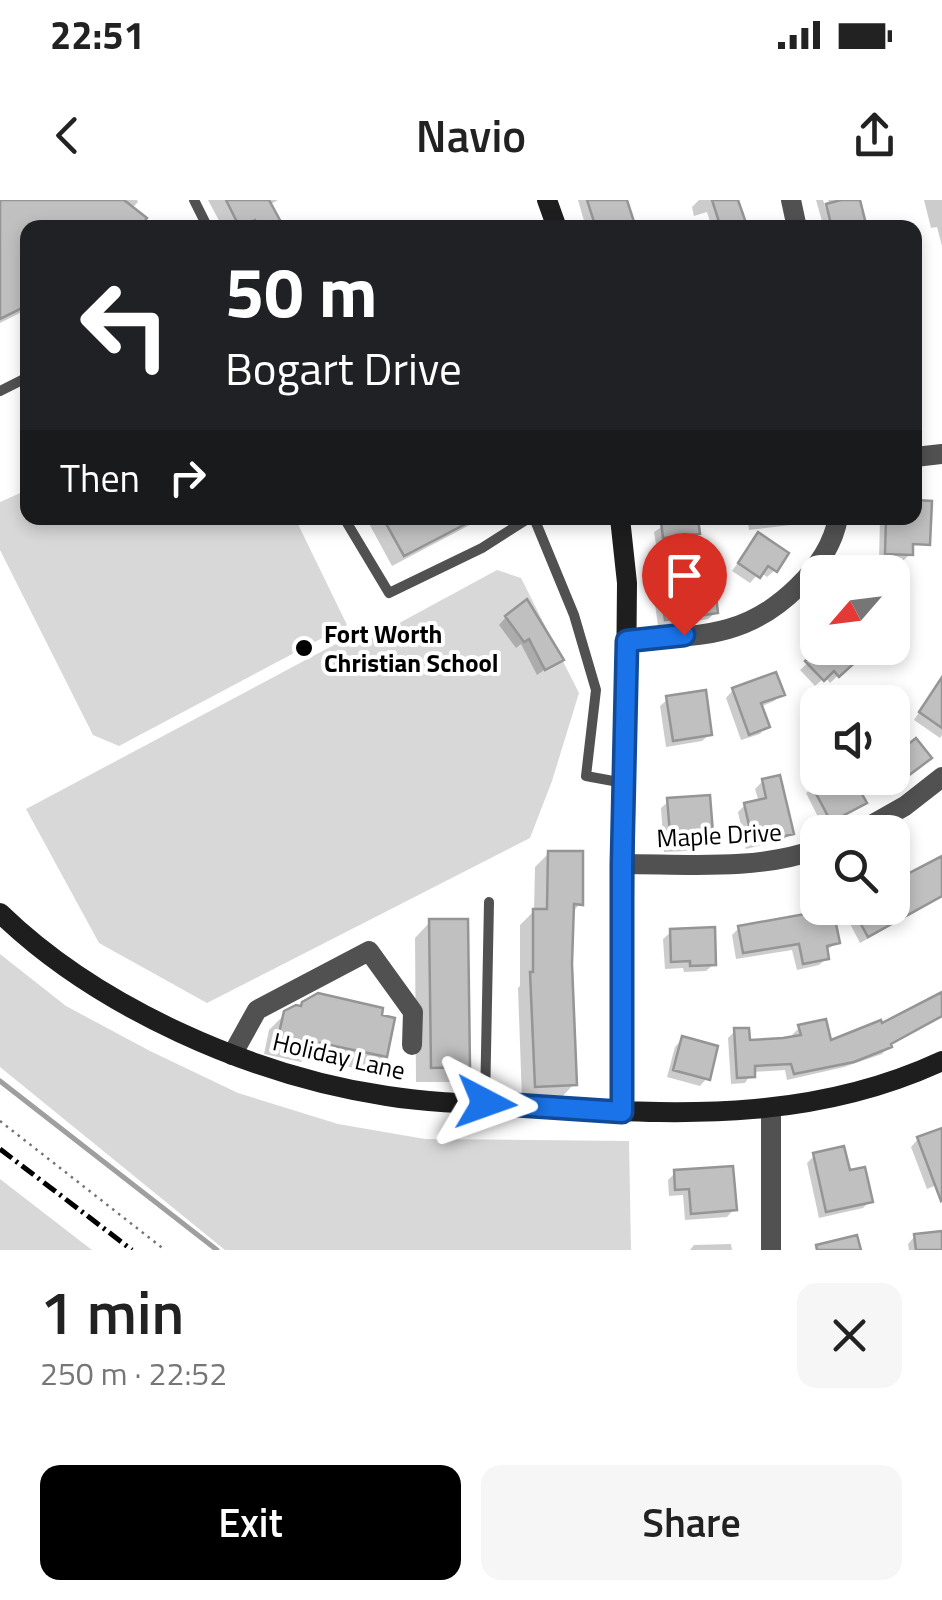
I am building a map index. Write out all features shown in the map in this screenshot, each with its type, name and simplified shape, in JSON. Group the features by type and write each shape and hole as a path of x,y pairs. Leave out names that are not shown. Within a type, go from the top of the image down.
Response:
{"street":[{"path":"621,525 627,583 622,1112"},
{"path":"627,641 713,632 749,620 809,575 825,551 835,525"},
{"path":"890,815 942,777"},
{"name":"Maple Drive","path":"622,864 749,864 800,856"},
{"name":"Holiday Lane","path":"0,913 65,966 114,996 232,1055 321,1082 388,1096 622,1112 771,1110 836,1098 942,1061"},
{"path":"232,1055 256,1010 370,951 413,1012 412,1045"},
{"path":"771,1110 771,1250"}],"lane":[{"path":"348,525 390,593 520,525"},
{"path":"535,525 574,616 596,690 586,776 624,783"},
{"path":"486,1103 489,902"}],"path":[{"path":"0,1121 165,1250"}],"shaded area":[{"path":"20,493 20,525 298,525 347,625 119,746 93,735 0,550 0,502"},
{"path":"497,570 521,578 579,693 530,838 207,1003 99,943 26,809 360,631 366,641"},
{"path":"0,954 66,1006 150,1051 238,1093 338,1124 425,1139 629,1141 631,1250 225,1250 0,1067"},
{"path":"0,1179 92,1250 0,1250"}],"building":[{"path":"0,200 124,200 147,218 20,220 20,309 0,319"},
{"path":"226,200 269,200 280,220 255,220 236,220"},
{"path":"587,200 627,200 633,220 593,220"},
{"path":"712,200 738,200 745,220 718,220"},
{"path":"860,200 865,220 830,220 826,204"},
{"path":"922,500 932,501 930,545 913,544 913,555 885,554 886,525 922,525"},
{"path":"387,525 464,525 404,556"},
{"path":"661,525 699,525 700,534 663,538"},
{"path":"758,532 789,553 777,572 768,566 760,578 738,563"},
{"path":"703,574 706,597 716,596 718,613 704,615 700,603 693,604 695,616 665,620 659,580"},
{"path":"527,599 564,660 545,670 529,639 524,642 505,616"},
{"path":"809,665 852,665 839,677 834,671 824,681"},
{"path":"776,672 785,695 761,703 770,727 749,735 732,688"},
{"path":"942,677 942,728 919,712"},
{"path":"706,690 712,735 673,741 666,696"},
{"path":"916,738 932,758 910,774 910,743"},
{"path":"780,775 794,834 753,843 744,803 766,798 762,779"},
{"path":"710,795 713,833 695,835 695,844 671,846 667,798"},
{"path":"817,795 863,795 867,803 844,815 827,815"},
{"path":"548,851 583,851 583,905 574,904 572,964 577,1085 535,1087 530,972 533,909 547,909"},
{"path":"942,856 942,896 910,914 910,873"},
{"path":"800,915 800,925 836,925 840,943 827,946 829,959 803,964 799,944 743,953 738,926"},
{"path":"429,919 468,919 470,1067 431,1068"},
{"path":"861,925 890,925 868,937"},
{"path":"715,927 716,965 671,962 670,929"},
{"path":"942,992 942,1016 891,1044 892,1047 854,1062 794,1074 791,1064 755,1066 755,1077 737,1078 734,1028 749,1028 750,1040 783,1038 801,1035 798,1025 826,1019 831,1040 881,1020 882,1023"},
{"path":"318,993 383,1008 382,1015 395,1018 387,1057 278,1038 284,1011 301,1006"},
{"path":"682,1036 718,1046 710,1080 673,1070"},
{"path":"942,1128 942,1200 941,1201 917,1137"},
{"path":"844,1146 850,1170 865,1167 873,1202 826,1212 813,1153"},
{"path":"733,1166 737,1210 691,1214 689,1189 675,1190 674,1170"},
{"path":"942,1231 942,1250 916,1250 914,1234"},
{"path":"857,1235 861,1250 817,1250 816,1245"}],"waterway":[{"path":"0,1081 217,1250"}],"railway":[{"path":"0,1149 132,1250"}],"place":[{"name":"Fort Worth Christian School","path":"304,648"}],"route":[{"path":"486,1103 622,1112 627,641 684,635"}]}
